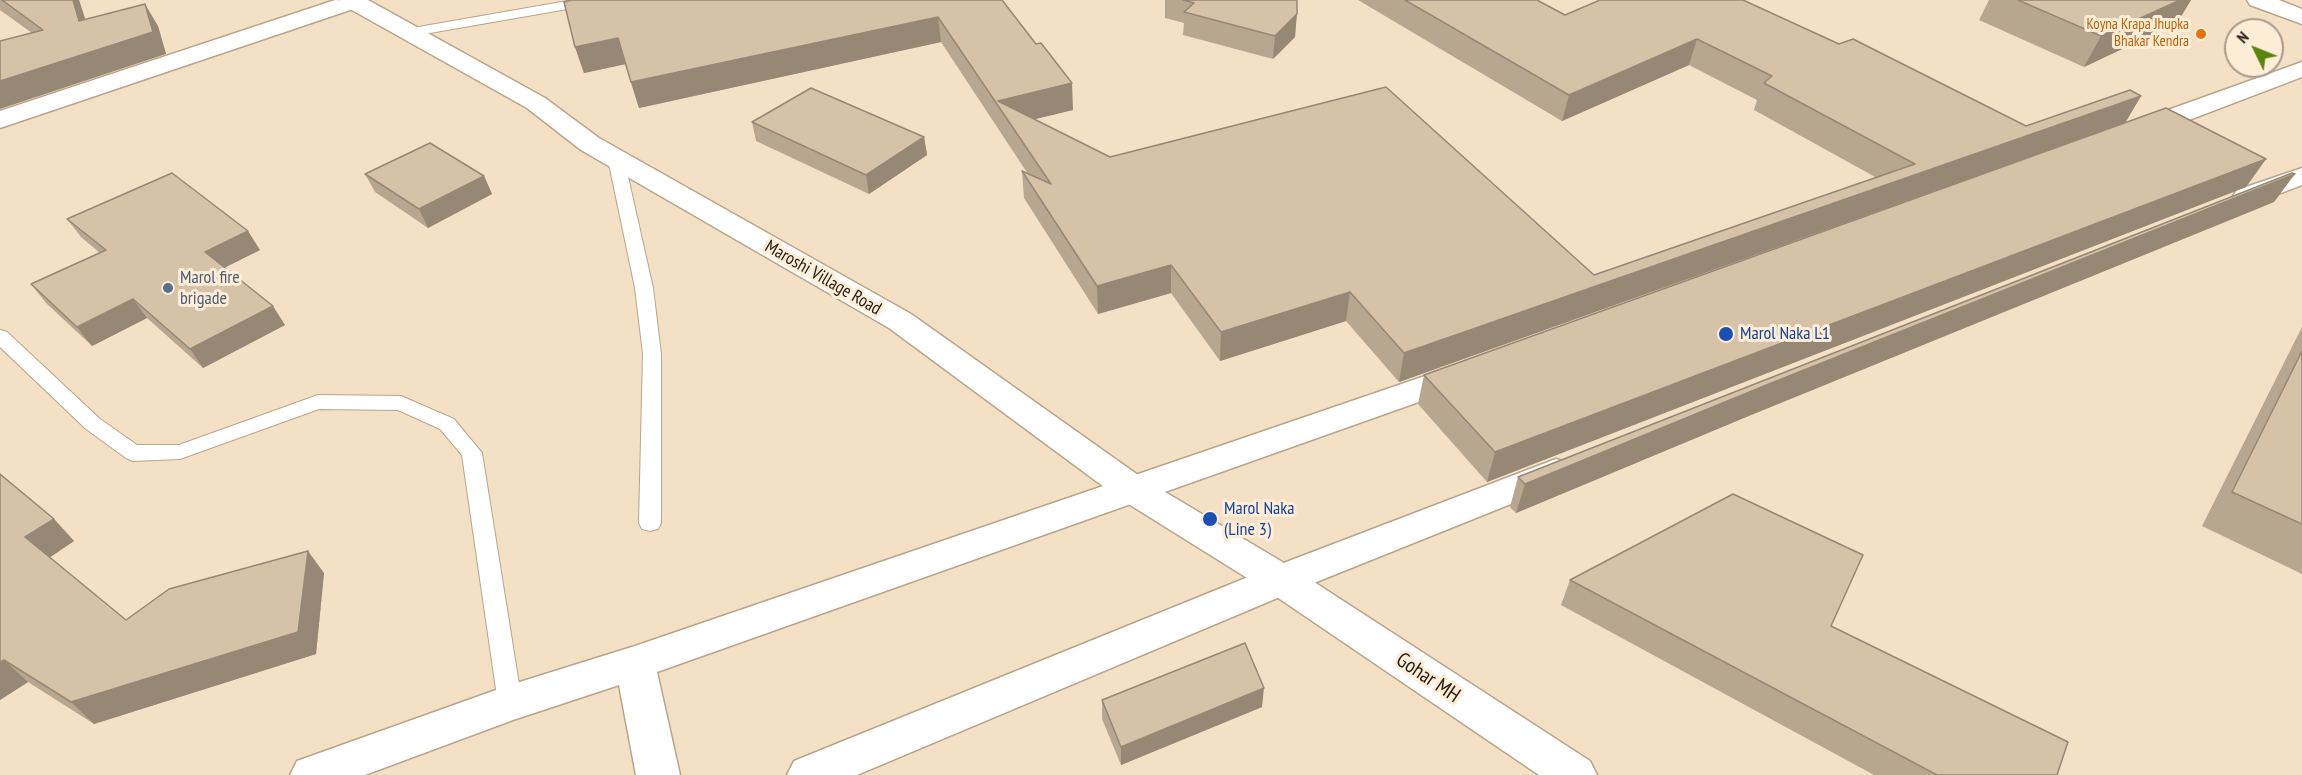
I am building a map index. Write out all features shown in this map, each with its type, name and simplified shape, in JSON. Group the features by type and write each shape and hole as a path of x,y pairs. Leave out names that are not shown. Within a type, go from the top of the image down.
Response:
{"main road":[{"path":"2258,0 2302,17"},
{"path":"0,120 351,1"},
{"name":"Maroshi Village Road","path":"351,1 536,103 590,144 900,321 1132,489 1281,580"},
{"path":"2115,138 2302,69"},
{"path":"2223,206 2302,176"},
{"path":"312,775 510,703 635,663 1487,365"},
{"path":"808,775 1281,580 1588,459"},
{"name":"Gohar MH","path":"1281,580 1575,775"},
{"path":"635,663 658,775"}],"lane":[{"path":"407,33 574,1 596,0"},
{"path":"616,159 644,288 652,354 650,523"},
{"path":"0,336 93,424 133,453 180,452 318,402 402,404 447,424 472,453 510,703"}],"building":[{"path":"2,0 73,0 79,21 145,4 153,32 0,81 0,41 43,30"},
{"path":"572,0 1002,0 1036,44 1041,43 1072,83 998,101 1110,157 1386,87 1594,275 1915,164 1764,83 1772,76 1697,39 1569,95 1405,0 1537,0 1565,15 1600,0 1743,0 1839,44 1853,39 2026,126 2130,90 2141,96 1404,353 1350,292 1221,332 1171,265 1097,286 1022,171 1051,184 938,17 631,82 618,38 575,47 564,2"},
{"path":"1183,0 1297,0 1297,14 1275,36 1184,12 1194,3"},
{"path":"2018,0 2180,0 2101,36"},
{"path":"811,88 924,137 866,175 752,122"},
{"path":"2166,108 2266,159 1495,452 1424,375"},
{"path":"430,143 484,176 419,209 365,174"},
{"path":"172,173 248,231 205,252 273,306 190,349 133,299 77,327 31,284 106,250 67,219"},
{"path":"2292,173 2295,174 1525,484 1518,477"},
{"path":"2302,351 2302,524 2232,492"},
{"path":"0,474 54,519 25,537 126,620 169,589 308,551 298,632 71,702 4,660 0,662"},
{"path":"1733,494 1863,555 1831,626 2068,742 2057,775 1937,775 1570,580"},
{"path":"1245,643 1264,688 1121,747 1102,700"}],"place":[{"name":"Koyna Krapa Jhupka Bhakar Kendra","path":"2201,34"},
{"name":"Marol fire brigade","path":"168,288"},
{"name":"Marol Naka L1","path":"1726,334"},
{"name":"Marol Naka (Line 3)","path":"1210,519"}]}
